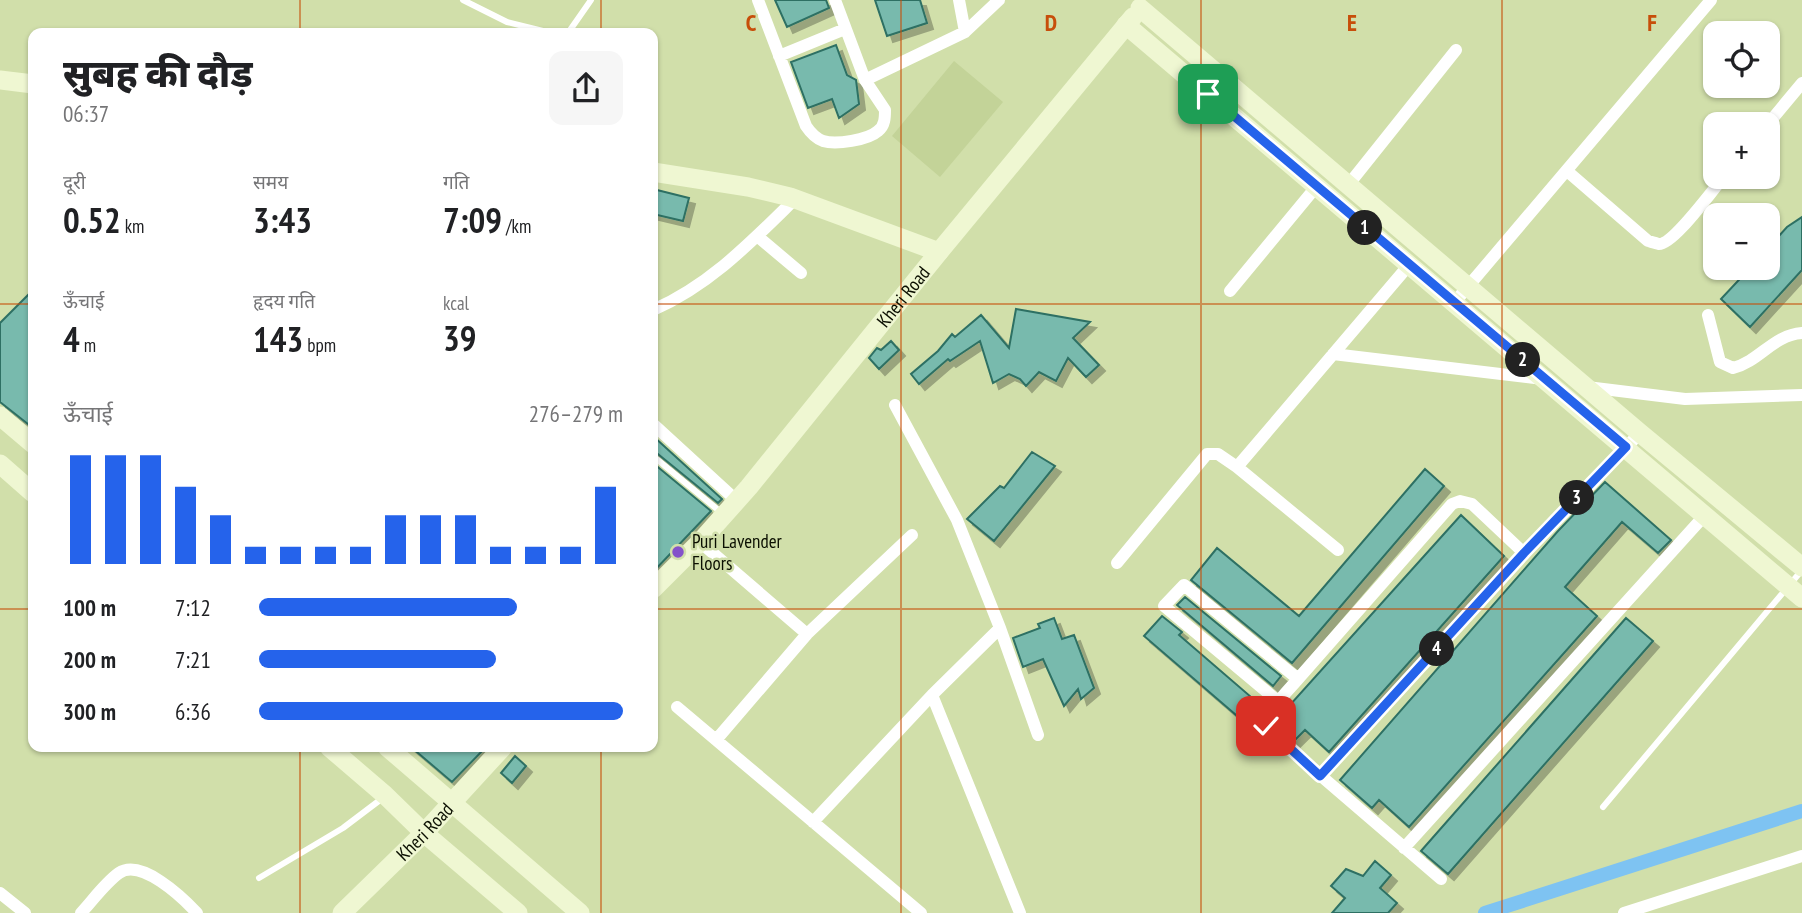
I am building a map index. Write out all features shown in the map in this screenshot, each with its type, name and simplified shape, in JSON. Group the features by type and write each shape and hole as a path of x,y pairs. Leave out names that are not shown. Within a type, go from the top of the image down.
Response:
{"street":[{"path":"758,0 806,125 817,138 825,142 870,136 879,131 885,110 865,80 835,0"},
{"path":"959,0 965,32"},
{"path":"865,80 965,32 999,0"},
{"path":"1454,303 1712,0"},
{"path":"1143,4 1587,387 1633,440 1705,515 1795,592"},
{"name":"Kheri Road","path":"658,584 731,508 1143,4"},
{"path":"1126,25 1547,380 1633,440 1802,569"},
{"path":"779,56 845,30"},
{"path":"1349,184 1456,50"},
{"path":"0,79 28,83"},
{"path":"1778,112 1802,83"},
{"path":"1567,170 1648,241 1658,244 1668,241 1714,189"},
{"path":"658,173 748,187 795,199 939,251"},
{"path":"1230,291 1316,187"},
{"path":"658,308 680,298 715,274 795,199"},
{"path":"757,236 801,273"},
{"path":"1237,467 1409,265"},
{"path":"1708,315 1720,362 1733,368 1751,360 1778,339 1802,333"},
{"path":"1333,354 1547,380"},
{"path":"1587,387 1685,399 1802,395"},
{"path":"895,405 957,520 1000,628 1038,735"},
{"path":"0,416 28,440"},
{"path":"658,429 731,508"},
{"path":"1320,776 1524,553 1633,440"},
{"path":"1117,563 1207,454 1218,454 1237,467 1338,550"},
{"path":"0,464 28,489"},
{"path":"1441,879 1320,776 1266,726 1267,720 1298,679 1452,504 1460,500 1472,505 1524,553"},
{"path":"1404,848 1705,515"},
{"path":"716,740 807,634 912,535"},
{"path":"700,542 807,634"},
{"path":"1279,702 1164,606 1184,585 1298,679"},
{"path":"813,822 932,695 1000,628"},
{"path":"932,695 1020,913"},
{"path":"677,707 921,913"},
{"path":"335,752 385,795 424,834 518,913"},
{"path":"393,752 580,913"},
{"name":"Kheri Road","path":"342,913 424,834 498,752"},
{"path":"1624,913 1802,856"},
{"path":"81,913 120,872 132,868 144,870 197,913"},
{"path":"0,893 25,913"}],"lane":[{"path":"463,0 507,22 531,28"},
{"path":"571,28 591,0"},
{"path":"658,459 731,508"},
{"path":"1603,807 1795,592 1802,569"},
{"path":"259,878 343,828 385,795"}],"shaded area":[{"path":"954,61 1003,102 940,177 892,136"}],"building":[{"path":"775,0 826,0 829,8 787,27"},
{"path":"875,0 920,0 927,23 887,36"},
{"path":"836,45 847,75 856,80 859,104 839,118 832,99 808,108 791,62"},
{"path":"658,190 689,198 683,221 658,215"},
{"path":"1802,217 1802,270 1750,327 1721,299 1739,280 1780,280 1780,235"},
{"path":"28,295 28,424 0,402 0,323"},
{"path":"1016,309 1090,322 1073,338 1099,365 1086,377 1068,358 1056,381 1039,372 1026,386 1020,379 1009,374 993,383 980,341 950,361 948,359 919,384 911,374 938,351 952,334 955,337 981,315 1009,348"},
{"path":"891,341 899,350 879,369 869,358 877,348 881,350"},
{"path":"658,441 722,499 718,503 658,454"},
{"path":"1032,452 1055,466 994,541 967,519 1000,486 1004,488"},
{"path":"658,467 711,511 658,567"},
{"path":"1425,469 1444,486 1292,663 1191,580 1217,548 1299,616"},
{"path":"1605,482 1671,540 1658,553 1622,522 1565,587 1597,616 1409,827 1379,800 1372,808 1340,780 1558,531"},
{"path":"1461,515 1504,556 1329,752 1305,730 1294,741 1276,725 1280,716"},
{"path":"1185,597 1281,676 1273,686 1177,605"},
{"path":"1162,616 1182,632 1179,635 1258,703 1243,721 1144,636"},
{"path":"1054,618 1062,639 1074,635 1094,688 1081,699 1078,689 1064,706 1043,659 1023,667 1013,638 1040,628 1038,624"},
{"path":"1626,618 1653,641 1448,874 1421,851"},
{"path":"417,752 481,752 452,782"},
{"path":"515,756 526,766 512,783 501,773"},
{"path":"1375,861 1391,875 1380,888 1397,903 1388,913 1332,913 1345,898 1331,886 1346,869 1363,876"}],"waterway":[{"path":"1485,913 1802,811"}],"place":[{"name":"Puri Lavender Floors","path":"678,552"}],"route":[{"path":"1208,94 1626,447 1524,553 1320,776 1266,726"}]}
